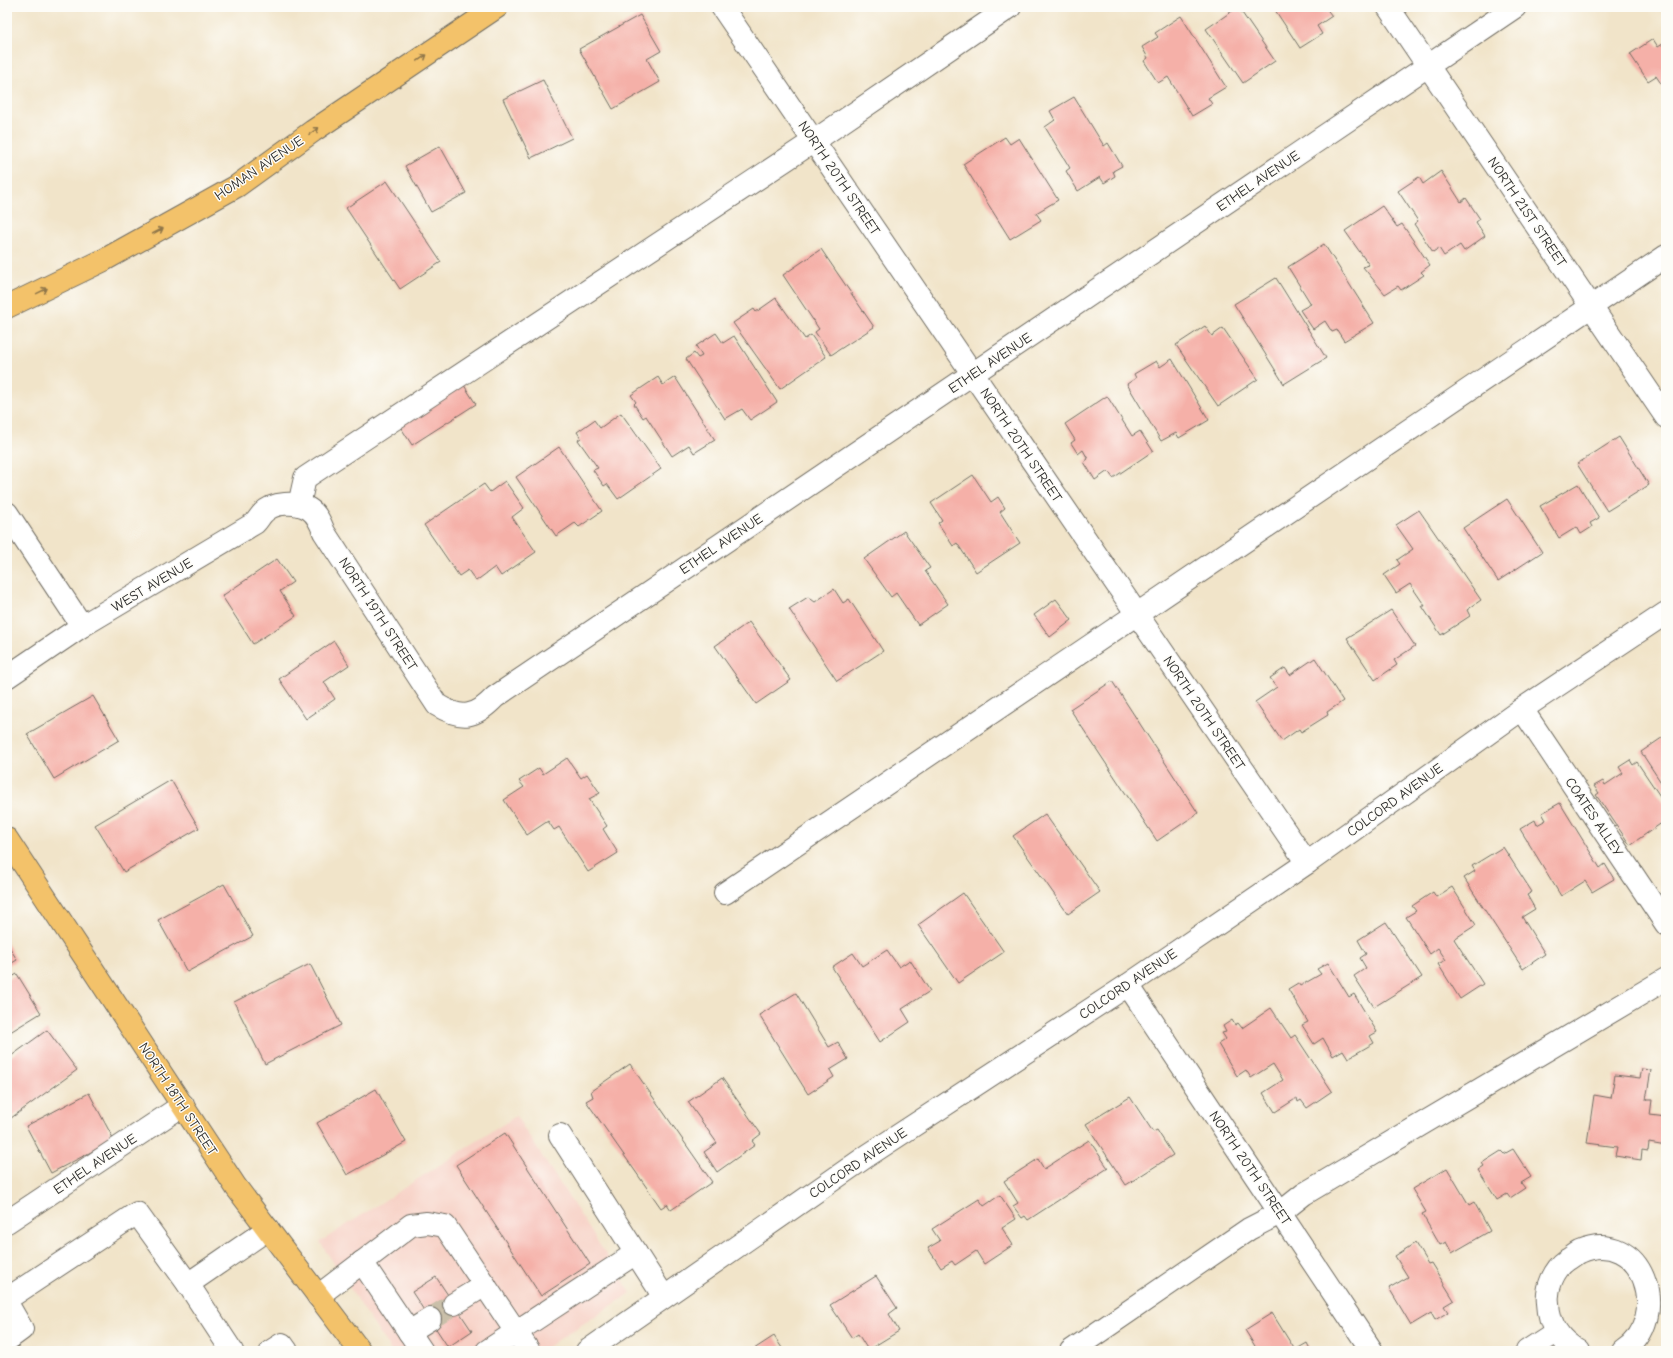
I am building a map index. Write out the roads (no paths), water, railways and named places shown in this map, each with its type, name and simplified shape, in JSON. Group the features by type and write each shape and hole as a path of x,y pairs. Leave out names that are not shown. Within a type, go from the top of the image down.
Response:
{"main road":[{"name":"HOMAN AVENUE","path":"7,307 104,260 237,186 313,131 497,7"},
{"name":"NORTH 18TH STREET","path":"7,839 236,1187 360,1351"}],"street":[{"name":"NORTH 20TH STREET","path":"722,7 1307,863"},
{"path":"299,505 305,478 814,141 1010,7"},
{"name":"NORTH 21ST STREET","path":"1388,7 1666,417"},
{"name":"ETHEL AVENUE","path":"463,715 476,712 488,704 495,697 1516,7"},
{"path":"725,893 1666,256"},
{"name":"WEST AVENUE","path":"7,677 82,626 255,523 263,512 280,504 299,505"},
{"name":"NORTH 19TH STREET","path":"299,505 310,509 321,522 324,532 437,705 451,713 463,715"},
{"path":"7,513 82,626"},
{"name":"COLCORD AVENUE","path":"587,1351 867,1156 1128,985 1307,863 1522,709 1666,613"},
{"name":"COATES ALLEY","path":"1522,709 1666,924"},
{"path":"1071,1351 1249,1229 1280,1213 1304,1194 1666,979"},
{"name":"NORTH 20TH STREET","path":"1128,985 1372,1351"},
{"name":"ETHEL AVENUE","path":"7,1222 183,1105"},
{"path":"560,1135 664,1298"},
{"path":"7,1299 137,1213 188,1284 232,1351"},
{"path":"318,1296 411,1225 427,1223 445,1226 528,1351"},
{"path":"188,1284 268,1229"},
{"path":"1579,1351 1568,1345 1556,1332 1548,1315 1547,1296 1552,1278 1563,1263 1579,1252 1597,1247 1616,1249 1633,1257 1646,1270 1654,1286 1656,1303 1653,1320 1645,1335 1632,1346 1623,1351"},
{"path":"487,1351 636,1253"},
{"path":"362,1262 413,1344 430,1319"},
{"path":"454,1304 485,1285"},
{"path":"7,1303 22,1329 7,1340"},
{"path":"1527,1351 1556,1332"},
{"path":"271,1351 282,1344 287,1351"}],"tunnel":[{"path":"430,1319 454,1304"}]}
